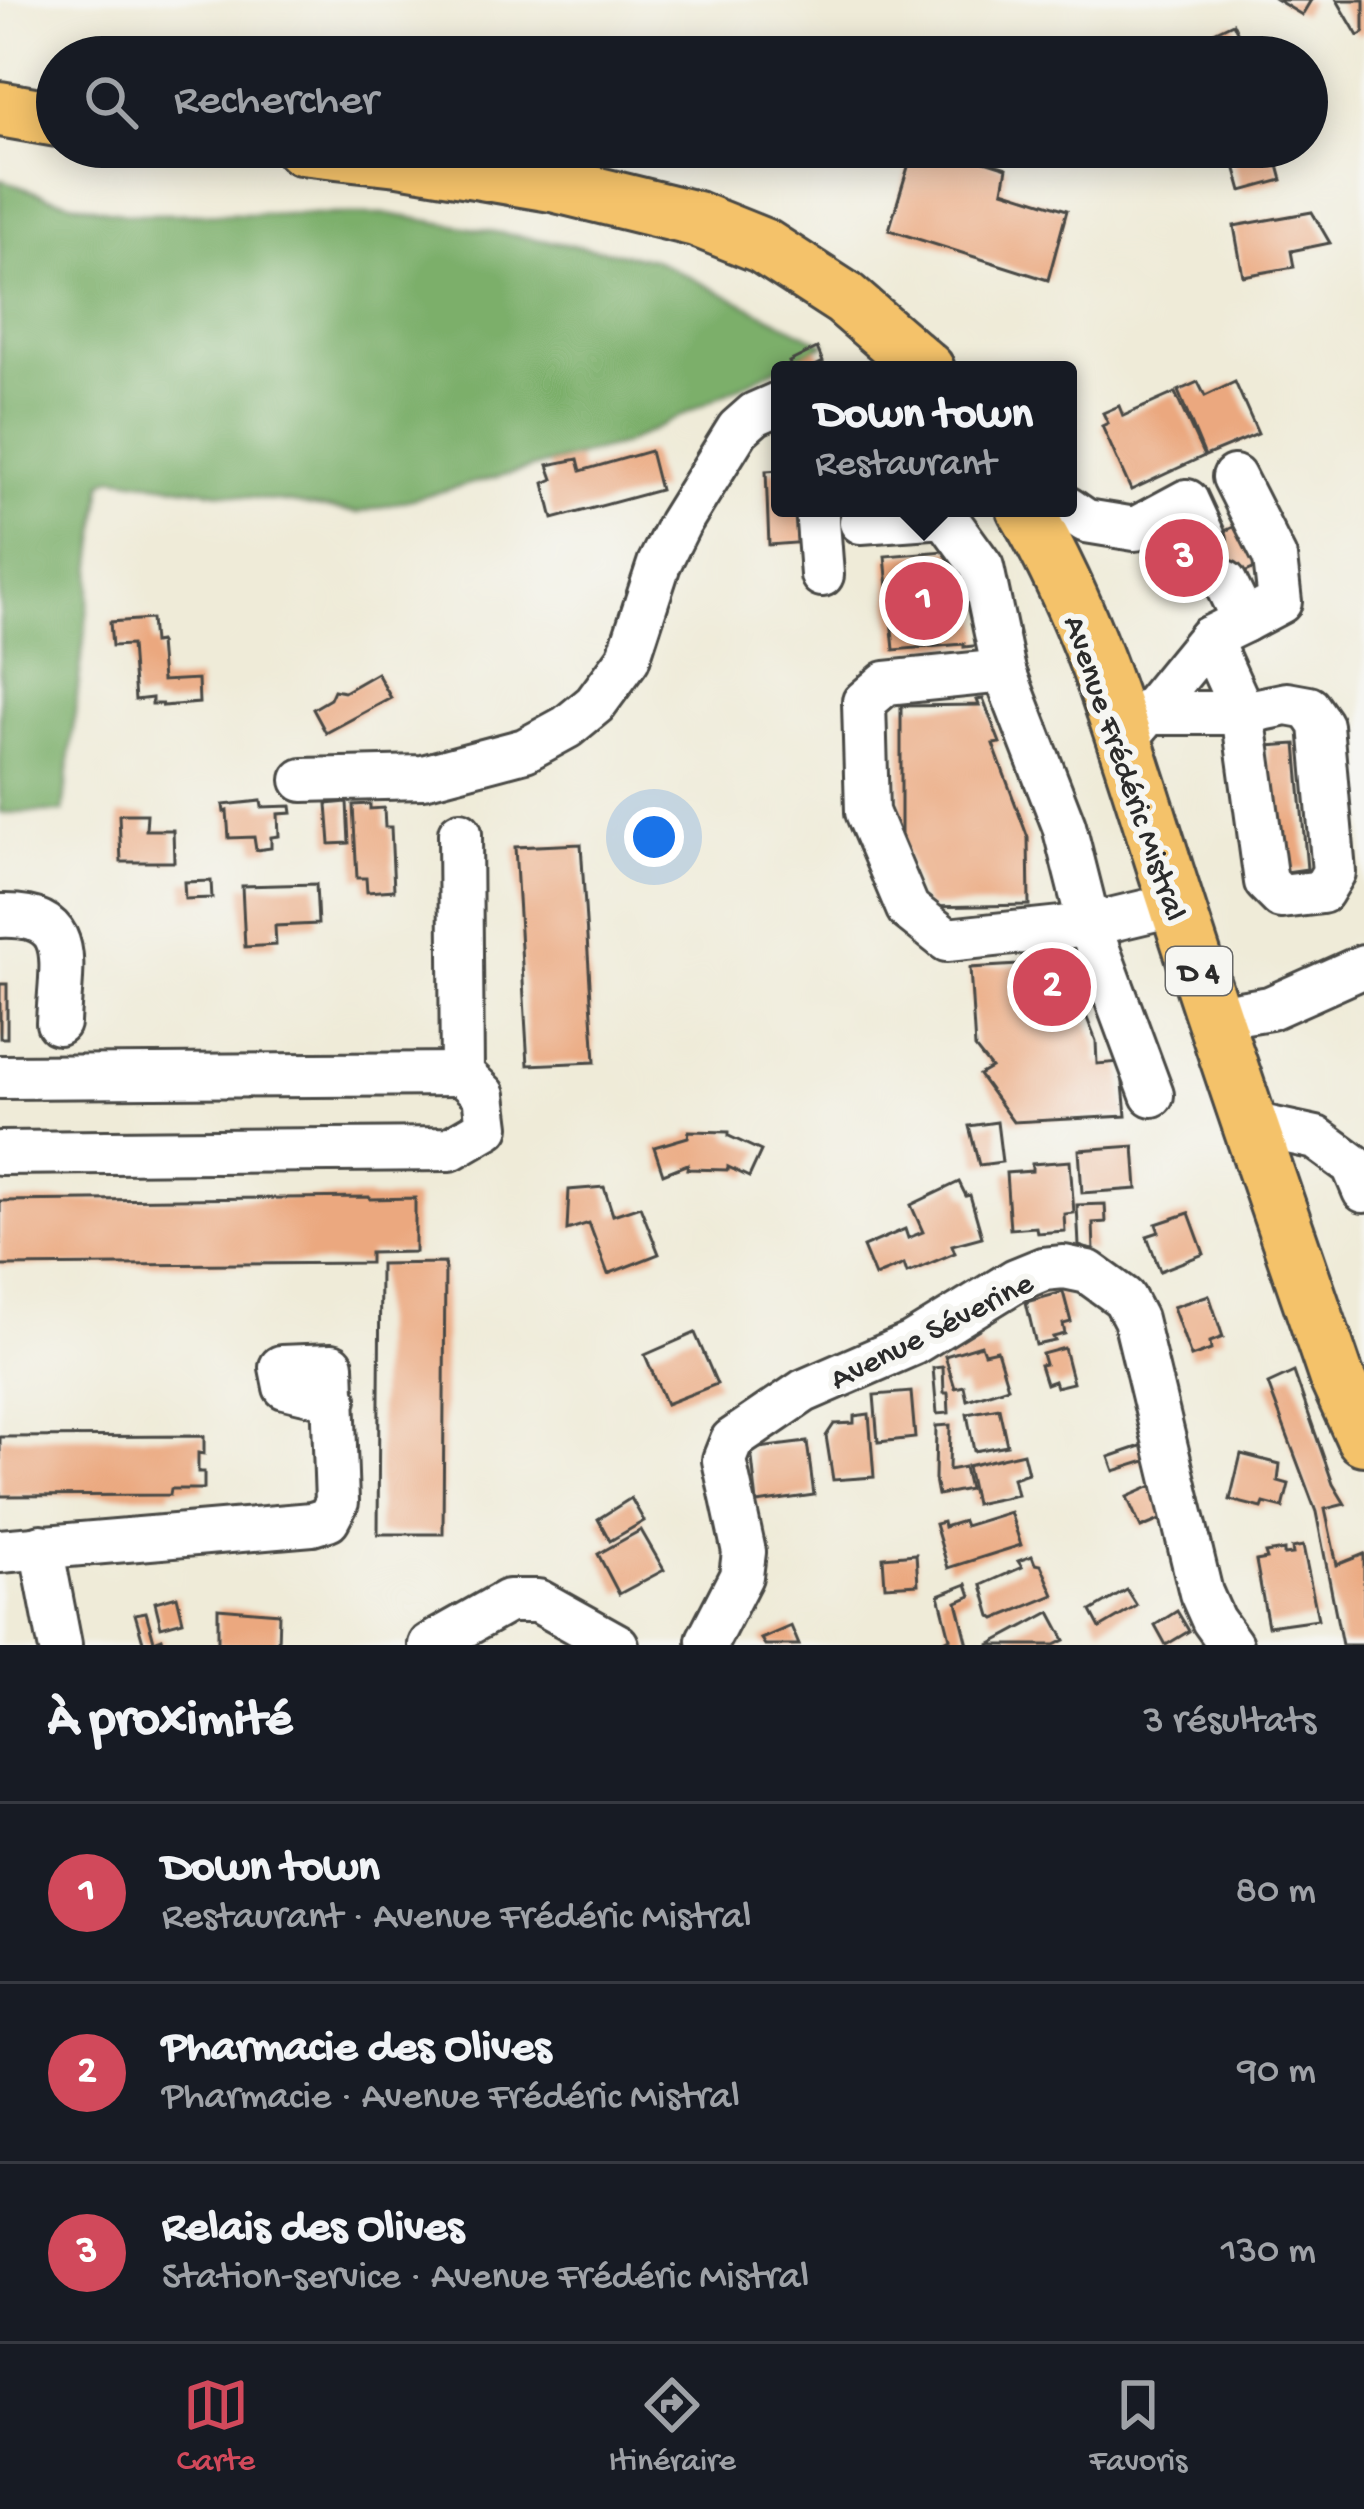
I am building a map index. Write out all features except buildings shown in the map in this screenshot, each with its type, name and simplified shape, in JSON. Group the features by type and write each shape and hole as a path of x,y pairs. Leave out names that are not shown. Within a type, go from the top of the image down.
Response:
{"main road":[{"path":"0,109 36,115"},
{"path":"457,168 556,185 696,219 763,246 845,299 917,361"},
{"name":"Avenue Frédéric Mistral","path":"1029,517 1090,644 1138,727 1177,904 1336,1376 1362,1427"}],"street":[{"path":"303,780 423,777 525,750 567,727 595,704 628,659 659,564 738,430 755,414 771,408"},
{"path":"1077,515 1086,521 1135,529 1196,520 1244,472 1275,558 1280,602 1227,630 1138,727"},
{"path":"819,517 822,575"},
{"path":"861,522 891,517"},
{"path":"946,517 982,568 1004,671 1064,826 1089,925 1152,1095"},
{"path":"1138,727 1244,712 1227,630 1226,582"},
{"path":"1004,671 886,683 864,702 867,812 908,909 947,940 1089,925 1177,904"},
{"path":"460,833 462,1074"},
{"path":"0,916 38,918 53,930 60,944 58,1023"},
{"path":"1215,1017 1270,1008 1364,966"},
{"path":"0,1077 462,1074 484,1095 488,1127 449,1149 0,1153"},
{"path":"1251,1124 1316,1138 1353,1165 1364,1191"},
{"name":"Avenue Séverine","path":"702,1643 742,1576 744,1552 724,1460 732,1439 804,1391 912,1344 1016,1280 1064,1267 1088,1272 1104,1282 1124,1298 1136,1319 1201,1594 1232,1645"},
{"path":"60,1645 21,1549 312,1525 328,1519 338,1502 335,1399"},
{"path":"430,1645 508,1601 538,1601 617,1645"}],"green space":[{"path":"0,179 48,197 125,214 388,214 653,259 825,344 791,361 771,361 771,371 624,444 358,513 114,477 103,482 63,812 0,813"}],"place":[{"name":"Relais des Olives","path":"1184,558"},
{"name":"Down town","path":"924,601"},
{"name":"Pharmacie des Olives","path":"1052,987"}]}
